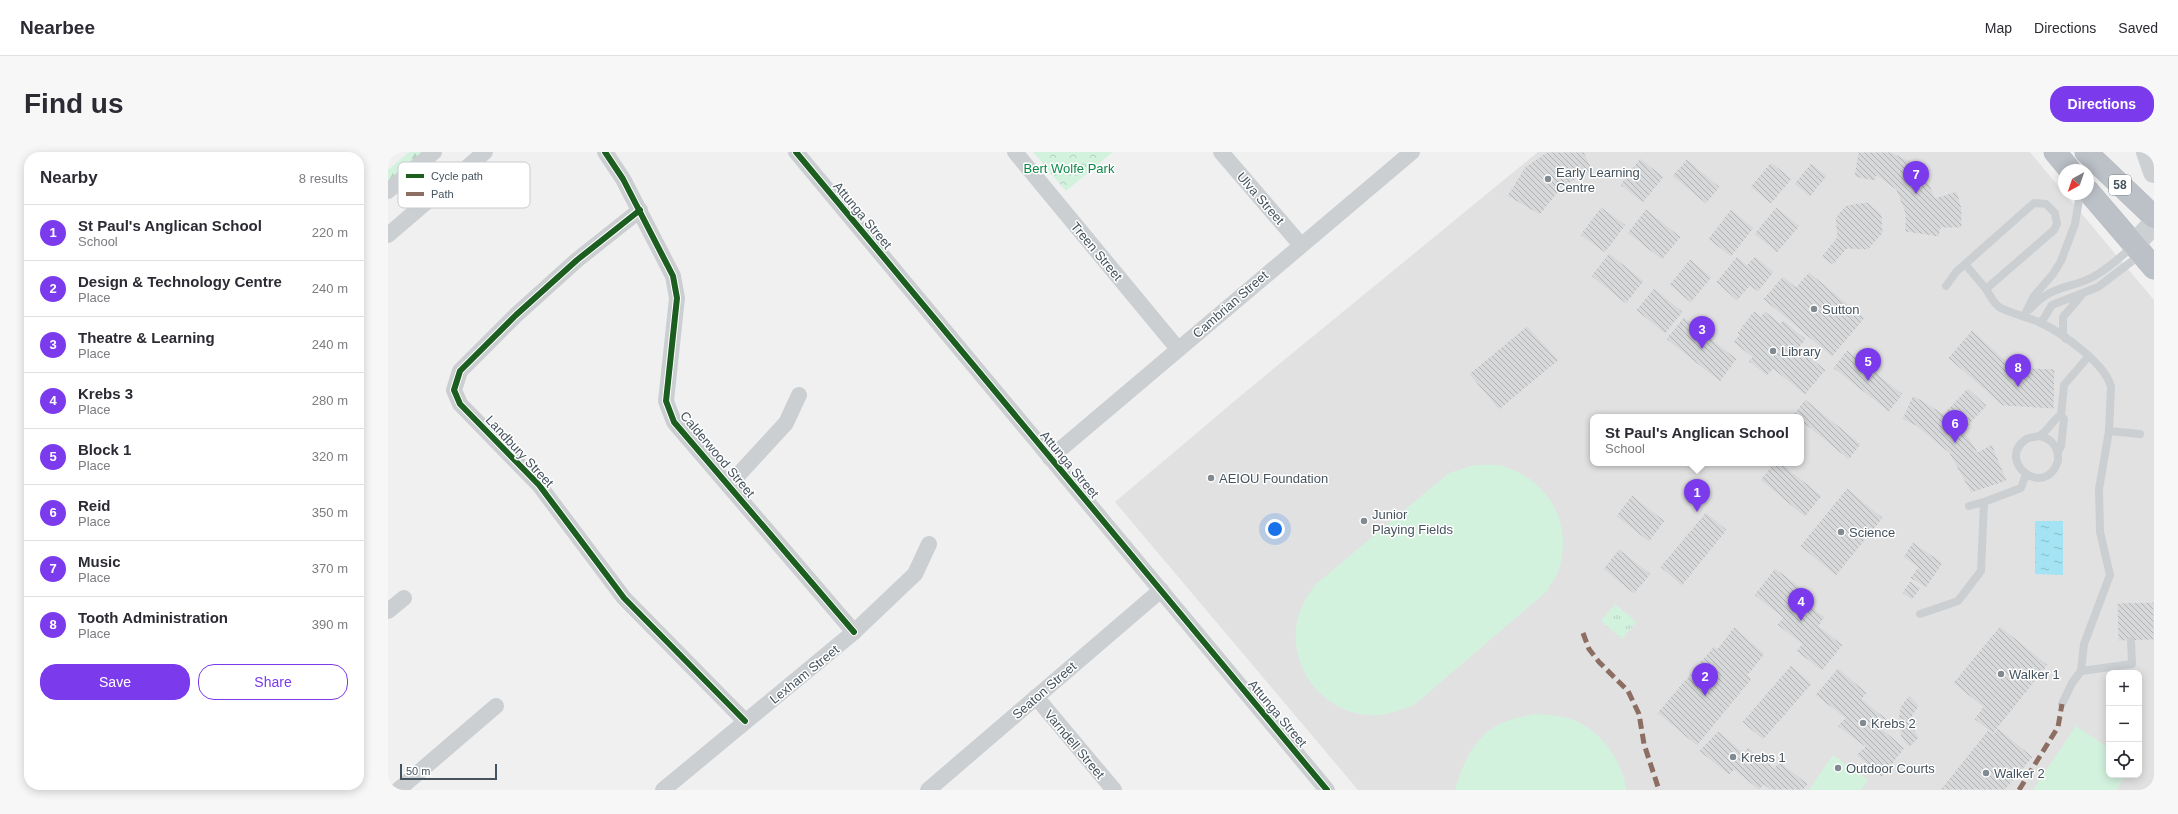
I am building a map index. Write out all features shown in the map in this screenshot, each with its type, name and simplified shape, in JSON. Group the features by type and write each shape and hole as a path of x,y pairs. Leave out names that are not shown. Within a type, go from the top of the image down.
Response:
{"highway":[{"path":"2054,152 2065,164"},
{"name":"58","path":"2086,152 2154,218"},
{"name":"58","path":"2094,197 2146,253"}],"main road":[{"path":"2147,152 2154,172"},
{"path":"2146,253 2154,223"}],"street":[{"path":"422,162 434,152"},
{"path":"473,162 485,152"},
{"name":"Calderwood Street","path":"605,152 623,179 673,276 678,298 666,401 674,422 854,632"},
{"name":"Attunga Street","path":"796,152 1328,790"},
{"name":"Treen Street","path":"1015,152 1178,349"},
{"name":"Ulva Street","path":"1221,152 1300,244"},
{"name":"Cambrian Street","path":"1050,458 1300,244 1412,152"},
{"path":"388,191 398,183"},
{"path":"388,235 420,208"},
{"name":"Landbury Street","path":"640,210 577,260 516,315 460,371 454,390 460,404 539,485 624,598 745,721"},
{"path":"729,485 786,423 799,395"},
{"name":"Lexham Street","path":"670,788 745,721 854,632 915,574 929,544"},
{"name":"Seaton Street","path":"928,790 1161,590"},
{"path":"388,611 404,598"},
{"name":"Varndell Street","path":"1036,697 1114,790"},
{"path":"398,790 496,706"}],"lane":[{"path":"2024,316 2034,296 2053,274 2061,261 2075,224 2079,200"},
{"path":"1946,286 1956,272 2034,203 2046,204 2055,213 2057,224 2054,230 1986,289"},
{"path":"2041,323 2052,305 2098,287 2146,253"},
{"path":"2024,316 2044,296 2058,288 2092,277 2116,260 2146,253"},
{"path":"1965,264 2000,308 2041,323 2066,339 2102,369 2110,380 2112,394 2109,431 2099,489 2100,532 2110,575 2084,644 2081,671 2072,683 2062,704"},
{"path":"2066,339 2063,334 2062,317 2074,302 2085,293"},
{"path":"2058,452 2052,442 2040,436 2027,438 2018,448 2017,461 2026,474 2040,477 2050,473 2057,464 2064,419 2061,415 2064,385 2088,356"},
{"path":"2040,436 2061,415"},
{"path":"2109,431 2140,434"},
{"path":"1969,506 2021,488 2026,474"},
{"path":"1920,614 1958,601 1981,571 1984,502"},
{"path":"2081,671 2132,664 2131,641"}],"shaded area":[{"path":"1538,152 2030,152 2058,185 2058,200 2070,200 2154,300 2154,790 1358,790 1115,502 1250,388"}],"green space":[{"path":"409,152 428,152 416,162 398,162 398,178 388,186 388,170"},
{"name":"Bert Wolfe Park","path":"1033,152 1113,152 1066,191"},
{"path":"1475,465 1499,465 1518,472 1532,481 1543,491 1552,504 1559,518 1563,549 1559,569 1547,591 1414,705 1391,713 1366,715 1348,711 1332,703 1318,691 1307,677 1300,660 1296,643 1297,624 1305,601 1315,585 1449,473"},
{"path":"1615,604 1636,622 1622,639 1601,621"},
{"path":"1535,714 1560,716 1575,721 1596,734 1613,754 1619,766 1626,790 1455,790 1467,758 1479,740 1487,732 1507,721"},
{"path":"2076,726 2106,746 2106,778 2124,778 2116,790 2033,790"},
{"name":"Outdoor Courts","path":"1833,755 1868,780 1861,790 1809,790"}],"water":[{"path":"2035,521 2063,521 2063,575 2035,574"}],"building":[{"name":"Early Learning Centre","path":"1547,152 1584,152 1593,171 1563,186 1540,215 1507,196 1525,167"},
{"path":"1858,152 1891,152 1910,161 1930,185 1935,198 1957,191 1962,209 1962,228 1941,228 1939,237 1905,232 1905,213 1896,190 1877,176 1874,181 1854,177"},
{"path":"1640,158 1664,177 1643,203 1620,185"},
{"path":"1687,159 1720,187 1706,204 1672,176"},
{"path":"1771,162 1792,179 1771,204 1750,187"},
{"path":"1811,163 1827,176 1810,197 1794,184"},
{"path":"1867,202 1882,214 1883,233 1868,250 1847,249 1833,265 1821,257 1837,237 1835,218 1846,205"},
{"path":"1601,207 1626,225 1605,253 1580,235"},
{"path":"1776,207 1800,226 1777,253 1754,234"},
{"path":"1646,209 1681,237 1662,260 1627,233"},
{"path":"1731,209 1754,228 1731,257 1708,239"},
{"path":"1609,253 1644,281 1626,304 1591,276"},
{"path":"1737,256 1747,265 1755,256 1774,272 1758,292 1750,286 1737,301 1716,282"},
{"path":"1690,259 1712,277 1691,303 1669,285"},
{"name":"Sutton","path":"1809,272 1865,318 1832,357 1763,299 1783,276 1796,287"},
{"path":"1654,288 1683,312 1665,334 1636,310"},
{"name":"Library","path":"1754,311 1761,316 1765,311 1780,323 1783,320 1806,339 1799,348 1826,370 1805,395 1773,369 1767,376 1748,361 1752,357 1733,342 1739,335 1737,333"},
{"path":"1684,317 1737,359 1720,382 1666,339"},
{"path":"1527,326 1559,360 1499,410 1469,374"},
{"path":"1972,330 2013,367 2055,369 2054,409 2003,406 1948,358"},
{"path":"1847,350 1903,394 1889,412 1833,368"},
{"path":"1968,388 1987,406 1965,429 1946,411"},
{"path":"1913,395 1944,414 1969,438 1978,452 1992,444 2007,481 1971,493 1949,453 1916,426 1902,419"},
{"path":"1805,399 1861,444 1849,460 1804,423 1804,414 1794,414"},
{"path":"1772,466 1785,466 1822,496 1805,517 1760,480"},
{"name":"Science","path":"1847,488 1883,518 1836,576 1800,546"},
{"path":"1632,495 1665,521 1649,542 1616,516"},
{"path":"1706,512 1727,530 1682,586 1660,567"},
{"path":"1913,542 1943,563 1926,588 1910,578 1918,567 1903,557"},
{"path":"1619,549 1651,574 1634,594 1603,569"},
{"path":"1775,568 1806,591 1800,598 1825,617 1819,626 1843,645 1822,671 1796,651 1802,644 1777,625 1783,618 1754,595"},
{"path":"1910,581 1921,588 1912,600 1902,593"},
{"path":"2154,602 2154,640 2118,641 2117,603"},
{"name":"Walker 1","path":"2000,626 2048,665 1993,734 1974,719 1983,707 1953,683"},
{"path":"1734,627 1765,654 1748,675 1752,679 1697,746 1657,713 1714,646 1717,649"},
{"path":"1791,665 1812,684 1763,740 1742,722"},
{"name":"Krebs 2","path":"1838,668 1867,693 1862,699 1888,720 1881,728 1905,748 1882,777 1856,755 1865,747 1837,726 1845,718 1815,695"},
{"path":"1909,695 1919,706 1913,715 1911,723 1919,738 1909,748 1901,737 1898,723 1900,707"},
{"name":"Walker 2","path":"1998,728 2033,757 2005,790 1940,790 1988,730 1993,734"},
{"name":"Krebs 1","path":"1718,731 1744,753 1748,747 1774,768 1779,761 1808,784 1803,790 1770,790 1764,785 1759,790 1734,770 1729,775 1699,751"}],"marked path":[{"path":"1583,633 1589,649 1599,662 1628,691 1639,714 1644,744 1659,790"},
{"path":"2019,790 2058,727 2062,704"}],"cycle path":[{"path":"605,152 623,179 673,276 677,298 666,401 674,422 854,632"},
{"path":"796,152 1327,790"},
{"path":"640,210 577,260 516,315 460,371 454,390 460,404 539,485 624,598 745,721"}],"place":[{"name":"Early Learning Centre","path":"1548,179"},
{"name":"Music","path":"1916,194"},
{"name":"Sutton","path":"1814,309"},
{"name":"Theatre & Learning","path":"1702,349"},
{"name":"Library","path":"1773,351"},
{"name":"Block 1","path":"1868,381"},
{"name":"Tooth Administration","path":"2018,387"},
{"name":"Reid","path":"1955,443"},
{"name":"AEIOU Foundation","path":"1211,478"},
{"name":"St Paul's Anglican School","path":"1697,512"},
{"name":"Junior Playing Fields","path":"1364,521"},
{"name":"Science","path":"1841,532"},
{"name":"Krebs 3","path":"1801,621"},
{"name":"Walker 1","path":"2001,674"},
{"name":"Design & Technology Centre","path":"1705,696"},
{"name":"Krebs 2","path":"1863,723"},
{"name":"Krebs 1","path":"1733,757"},
{"name":"Outdoor Courts","path":"1838,768"},
{"name":"Walker 2","path":"1986,773"}]}
